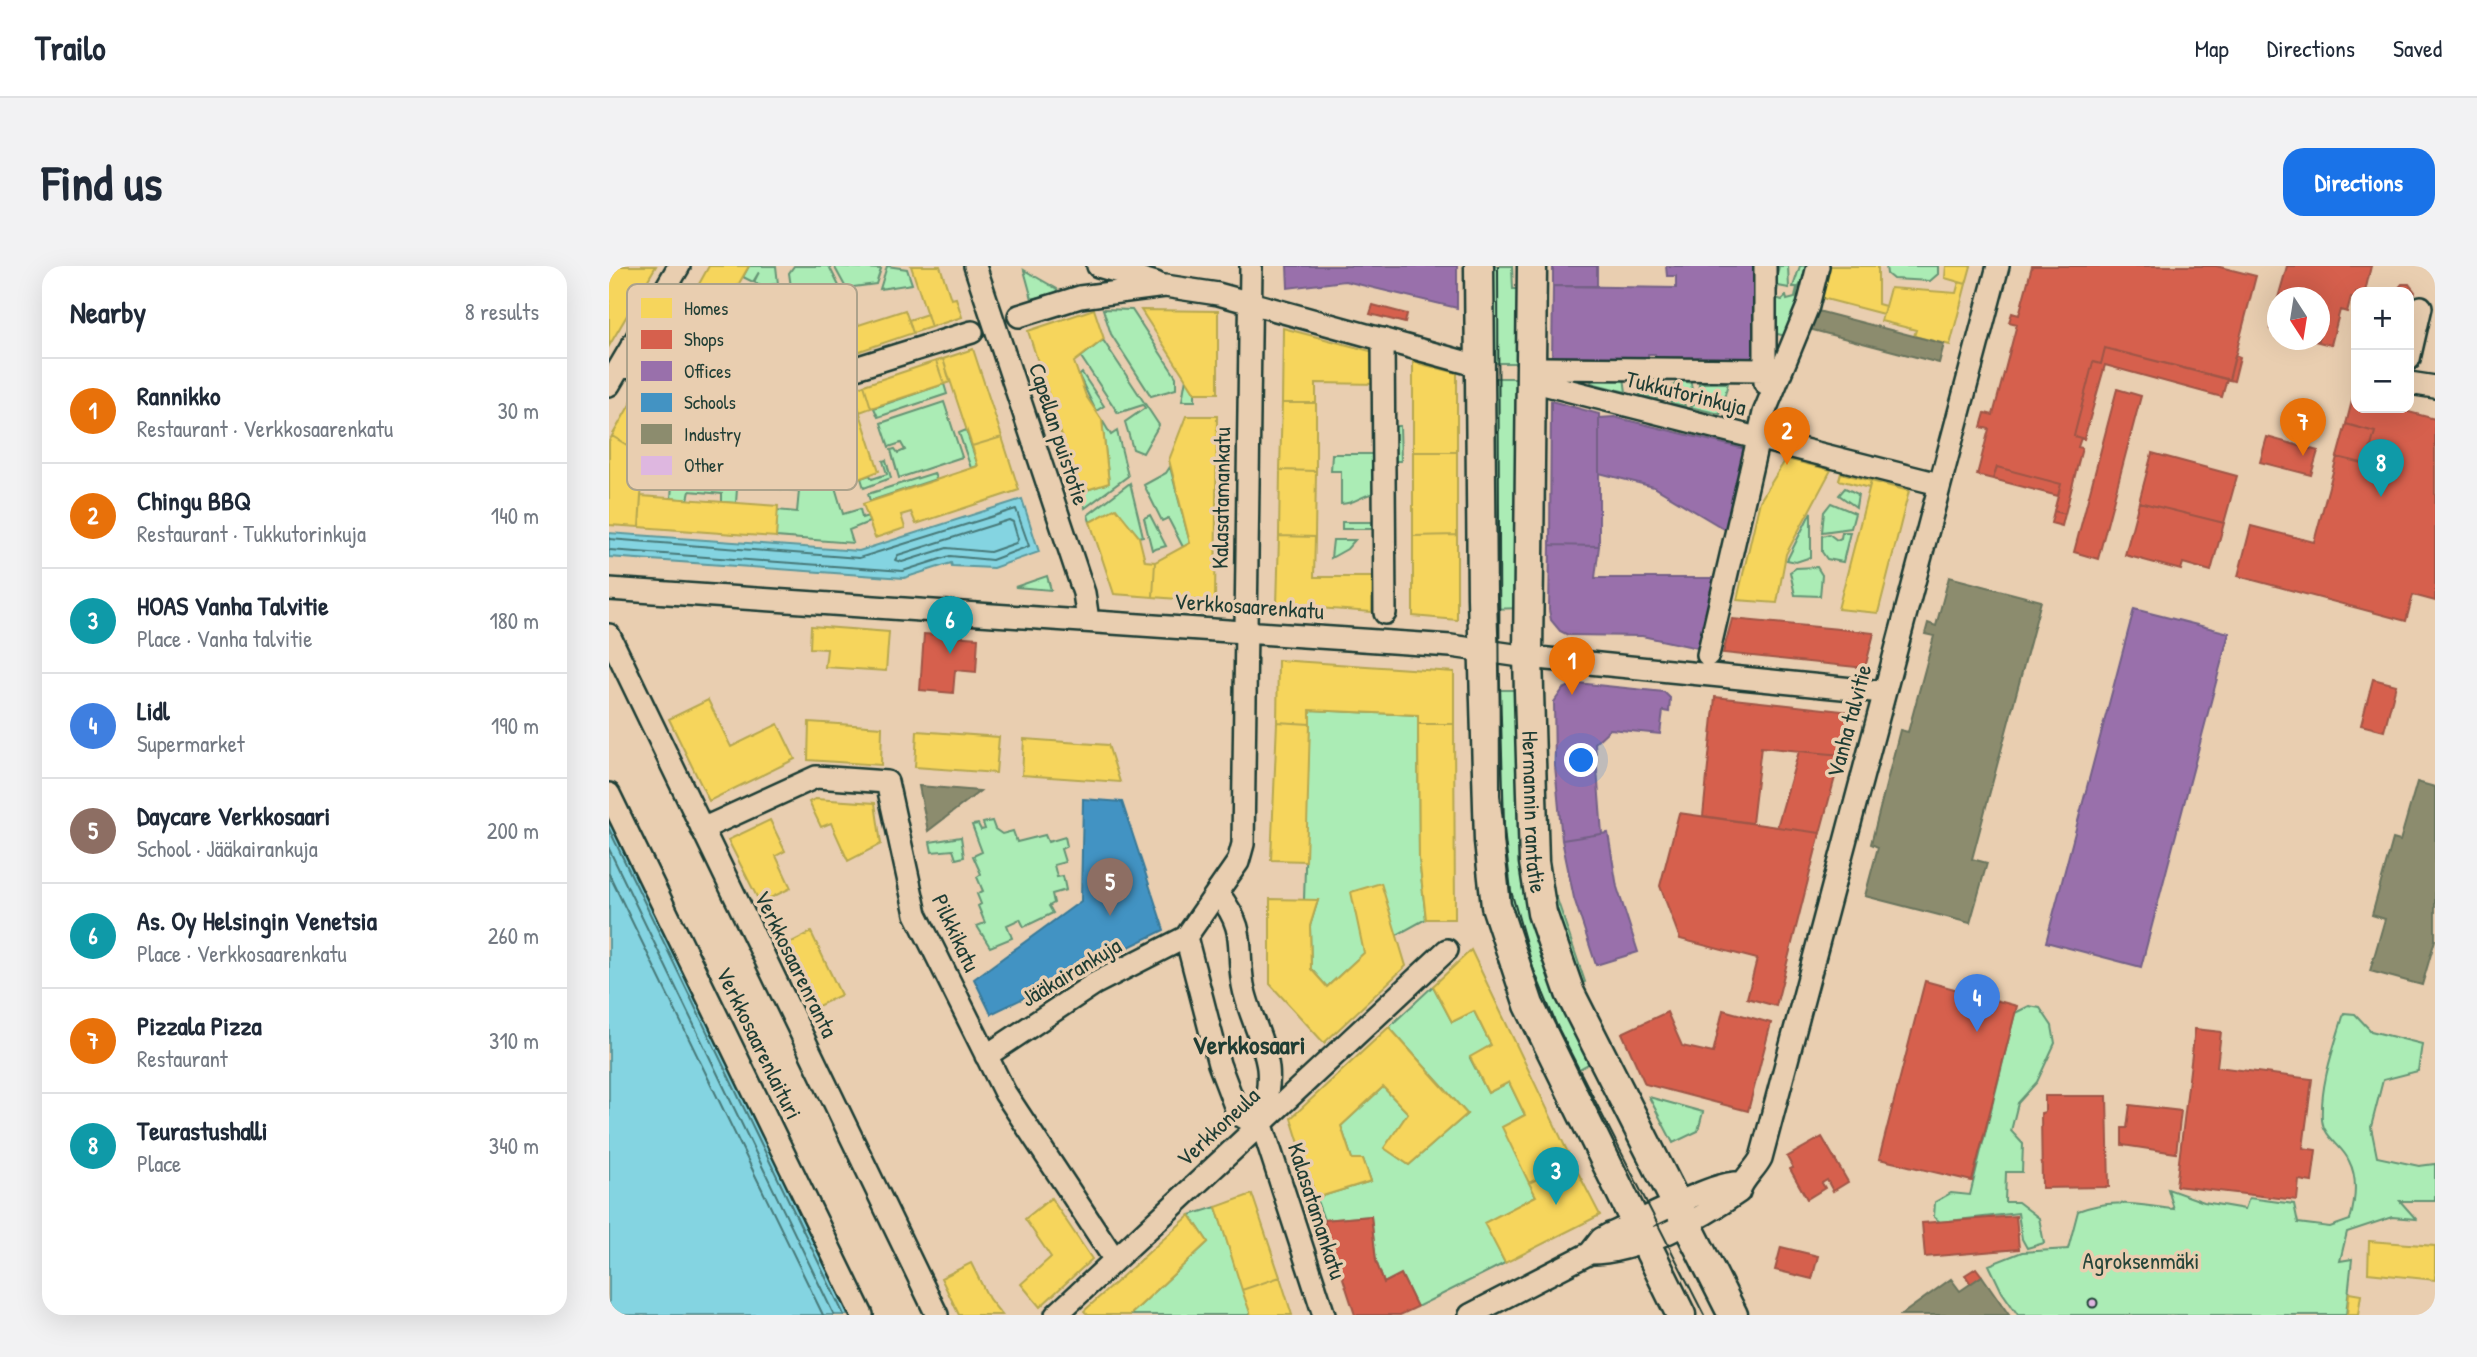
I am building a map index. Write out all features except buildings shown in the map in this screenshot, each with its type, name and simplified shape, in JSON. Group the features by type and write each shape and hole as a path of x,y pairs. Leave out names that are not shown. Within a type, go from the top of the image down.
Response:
{"main road":[{"path":"1479,266 1483,649 1490,872 1496,906 1529,1005 1681,1315"},
{"name":"Hermannin rantatie","path":"1532,266 1528,657 1534,862 1542,913 1570,993 1733,1315"}],"street":[{"path":"668,284 679,266"},
{"name":"Capellan puistotie","path":"975,266 1084,593 1088,620"},
{"path":"1098,266 1165,286 1250,303 1468,363"},
{"name":"Kalasatamankatu","path":"1251,266 1243,845 1238,862 1186,937 1219,1064 1238,1114 1253,1122 1261,1122"},
{"path":"1708,655 1764,413 1765,266"},
{"path":"1764,413 1803,318 1818,266"},
{"name":"Vanha talvitie","path":"1470,1315 1590,1253 1601,1239 1640,1233 1682,1214 1718,1207 1739,1192 1741,1183 1755,1170 1761,1158 1998,266"},
{"path":"1019,316 1080,297 1165,286"},
{"path":"2414,351 2426,331 2421,307"},
{"path":"857,368 972,332"},
{"path":"1383,339 1384,614"},
{"path":"615,377 627,356"},
{"name":"Tukkutorinkuja","path":"1765,370 1543,376 1759,438 1939,484"},
{"path":"2414,384 2435,387"},
{"name":"Verkkosaarenkatu","path":"609,589 1483,649 1528,657 1883,692"},
{"name":"Verkkosaarenranta","path":"609,635 937,1315"},
{"name":"Pilkkikatu","path":"702,829 816,777 887,782 916,914 1015,1109 1115,1260"},
{"name":"Verkkosaarenlaituri","path":"609,794 862,1315"},
{"name":"Kalasatamankatu","path":"1218,893 1238,924 1242,940 1243,984 1268,1068 1268,1093 1261,1122 1324,1315"},
{"name":"Jääkairankuja","path":"986,1056 1094,984 1186,937"},
{"name":"Verkkoneula","path":"1056,1315 1447,950"}],"green space":[{"path":"749,266 776,266 778,284 754,282 759,272 753,282 743,277"},
{"path":"794,266 829,266 838,284 791,284 789,273"},
{"path":"834,266 881,269 876,284 857,287 857,284 844,284"},
{"path":"887,266 907,269 912,284 880,289"},
{"path":"1493,266 1512,266 1513,289 1517,289 1518,363 1488,363"},
{"path":"1779,266 1788,266 1789,288 1778,286 1776,298 1782,300 1786,296 1787,300 1795,298 1797,287 1793,287 1800,266 1809,266 1797,291 1798,304 1790,337 1773,333 1773,295"},
{"path":"1886,266 1938,266 1938,274 1930,281 1893,279 1887,274"},
{"path":"1024,270 1057,289 1058,292 1032,299"},
{"path":"1103,309 1132,310 1176,377 1176,389 1151,396 1111,334"},
{"path":"1103,340 1159,425 1143,453 1133,449 1125,422 1145,408 1143,405 1118,413 1081,357"},
{"path":"1082,373 1104,406 1096,411 1079,376"},
{"path":"1593,377 1624,377 1626,392 1591,383"},
{"path":"1639,377 1667,377 1658,382 1654,390 1657,399 1640,395"},
{"path":"1186,378 1195,393 1195,401 1182,401"},
{"path":"1488,378 1521,378 1523,608 1490,609"},
{"path":"1679,380 1691,383 1692,391 1684,391 1682,398 1685,406 1671,403 1668,391"},
{"path":"1699,383 1728,383 1720,414 1690,407 1698,401"},
{"path":"944,384 947,394 878,417 874,408"},
{"path":"944,402 962,457 899,478 891,450 895,449 898,453 905,450 901,443 889,447 881,423"},
{"path":"1102,420 1111,435 1117,431 1128,476 1085,508 1080,492 1109,483"},
{"path":"1395,426 1400,426 1401,461 1395,461"},
{"path":"966,430 978,466 971,468 959,433"},
{"path":"1332,454 1380,454 1380,492 1341,504 1341,471 1331,471"},
{"path":"886,460 891,478 864,488 861,478 870,475 872,479 887,474 883,461"},
{"path":"1170,467 1190,543 1183,547 1168,518 1162,521 1144,485 1166,473"},
{"path":"934,473 936,479 870,501 868,494"},
{"path":"1130,483 1143,536 1139,537 1116,509 1090,522 1088,515"},
{"path":"1845,488 1858,494 1856,507 1839,495"},
{"path":"672,490 737,490 736,503 722,502 722,494 690,491 688,500 671,498"},
{"path":"790,490 836,490 843,514 860,509 862,518 868,516 869,522 849,530 853,543 776,537 777,510 797,512 799,491"},
{"path":"1831,503 1855,513 1851,528 1822,532 1824,512"},
{"path":"1811,512 1811,557 1796,562 1787,560"},
{"path":"1150,515 1166,546 1152,550 1144,518"},
{"path":"1342,522 1372,522 1372,529 1342,529"},
{"path":"1842,532 1850,532 1843,562 1827,559 1822,552 1822,536 1829,534 1837,540 1841,538"},
{"path":"1333,540 1355,540 1347,549 1331,558"},
{"path":"1817,567 1822,575 1820,596 1795,595 1790,572 1796,568"},
{"path":"1047,576 1051,590 1015,587"},
{"path":"1489,690 1520,690 1522,795 1597,1059 1572,1073 1506,926"},
{"path":"1310,710 1418,715 1419,858 1426,919 1364,953 1327,987 1311,969 1310,926 1318,900 1304,900"},
{"path":"992,821 995,829 1002,834 1013,831 1017,842 1045,835 1048,842 1065,837 1067,846 1061,849 1065,862 1054,865 1057,877 1063,876 1066,890 1052,894 1054,903 1049,906 1053,913 1024,927 1020,919 1007,925 1012,938 990,947 977,926 985,923 978,906 981,904 977,894 983,891 977,877 981,874 973,856 982,852 972,825 978,824 981,830 985,829 983,823"},
{"path":"961,837 964,857 956,859 953,850 932,852 930,842"},
{"path":"1556,896 1585,982 1580,984 1551,897"},
{"path":"1433,986 1452,1022 1474,1011 1491,1045 1470,1058 1488,1093 1509,1082 1525,1115 1503,1127 1536,1196 1485,1223 1505,1263 1417,1307 1401,1274 1384,1283 1376,1261 1371,1216 1324,1220 1316,1198 1371,1181 1363,1159 1352,1159 1341,1126 1383,1087 1408,1113 1385,1148 1409,1165 1467,1114 1389,1027"},
{"path":"2029,1006 2040,1008 2052,1026 2055,1043 2037,1082 2018,1103 2011,1131 2023,1144 2022,1172 2006,1172 2005,1202 2018,1202 2039,1218 2044,1243 2027,1248 2022,1239 2018,1213 1940,1222 1934,1217 1935,1202 1951,1193 1970,1195 2015,1013"},
{"name":"Agroksenmäki","path":"2344,1013 2355,1014 2371,1031 2422,1044 2418,1071 2383,1080 2371,1127 2377,1157 2419,1166 2435,1164 2435,1201 2400,1201 2416,1219 2392,1217 2347,1232 2340,1261 2352,1259 2346,1315 2018,1315 2002,1292 1989,1265 2022,1252 2068,1249 2078,1211 2091,1207 2125,1204 2174,1209 2168,1189 2204,1202 2245,1209 2249,1198 2294,1204 2298,1223 2330,1227 2350,1220 2355,1190 2354,1175 2346,1156 2326,1132 2322,1120 2325,1079"},
{"path":"1649,1097 1703,1112 1698,1131 1673,1143"},
{"path":"1216,1207 1251,1315 1130,1315 1208,1242 1190,1215"}],"water":[{"path":"1022,499 1039,552 993,568 952,566 951,563 904,578 609,557 609,533 859,551"},
{"path":"609,813 852,1315 609,1315"}],"tram line":[{"path":"1498,266 1500,795 1511,891 1533,968 1556,1024 1704,1315"}],"place":[{"name":"Pizzala Pizza","path":"2303,456"},
{"name":"Chingu BBQ","path":"1787,465"},
{"name":"Teurastushalli","path":"2381,497"},
{"name":"As. Oy Helsingin Venetsia","path":"950,654"},
{"name":"Rannikko","path":"1572,695"},
{"name":"Daycare Verkkosaari","path":"1110,916"},
{"name":"Lidl","path":"1977,1032"},
{"name":"HOAS Vanha Talvitie","path":"1556,1205"}],"district":[{"name":"Verkkosaari","path":"1249,1045"}]}
